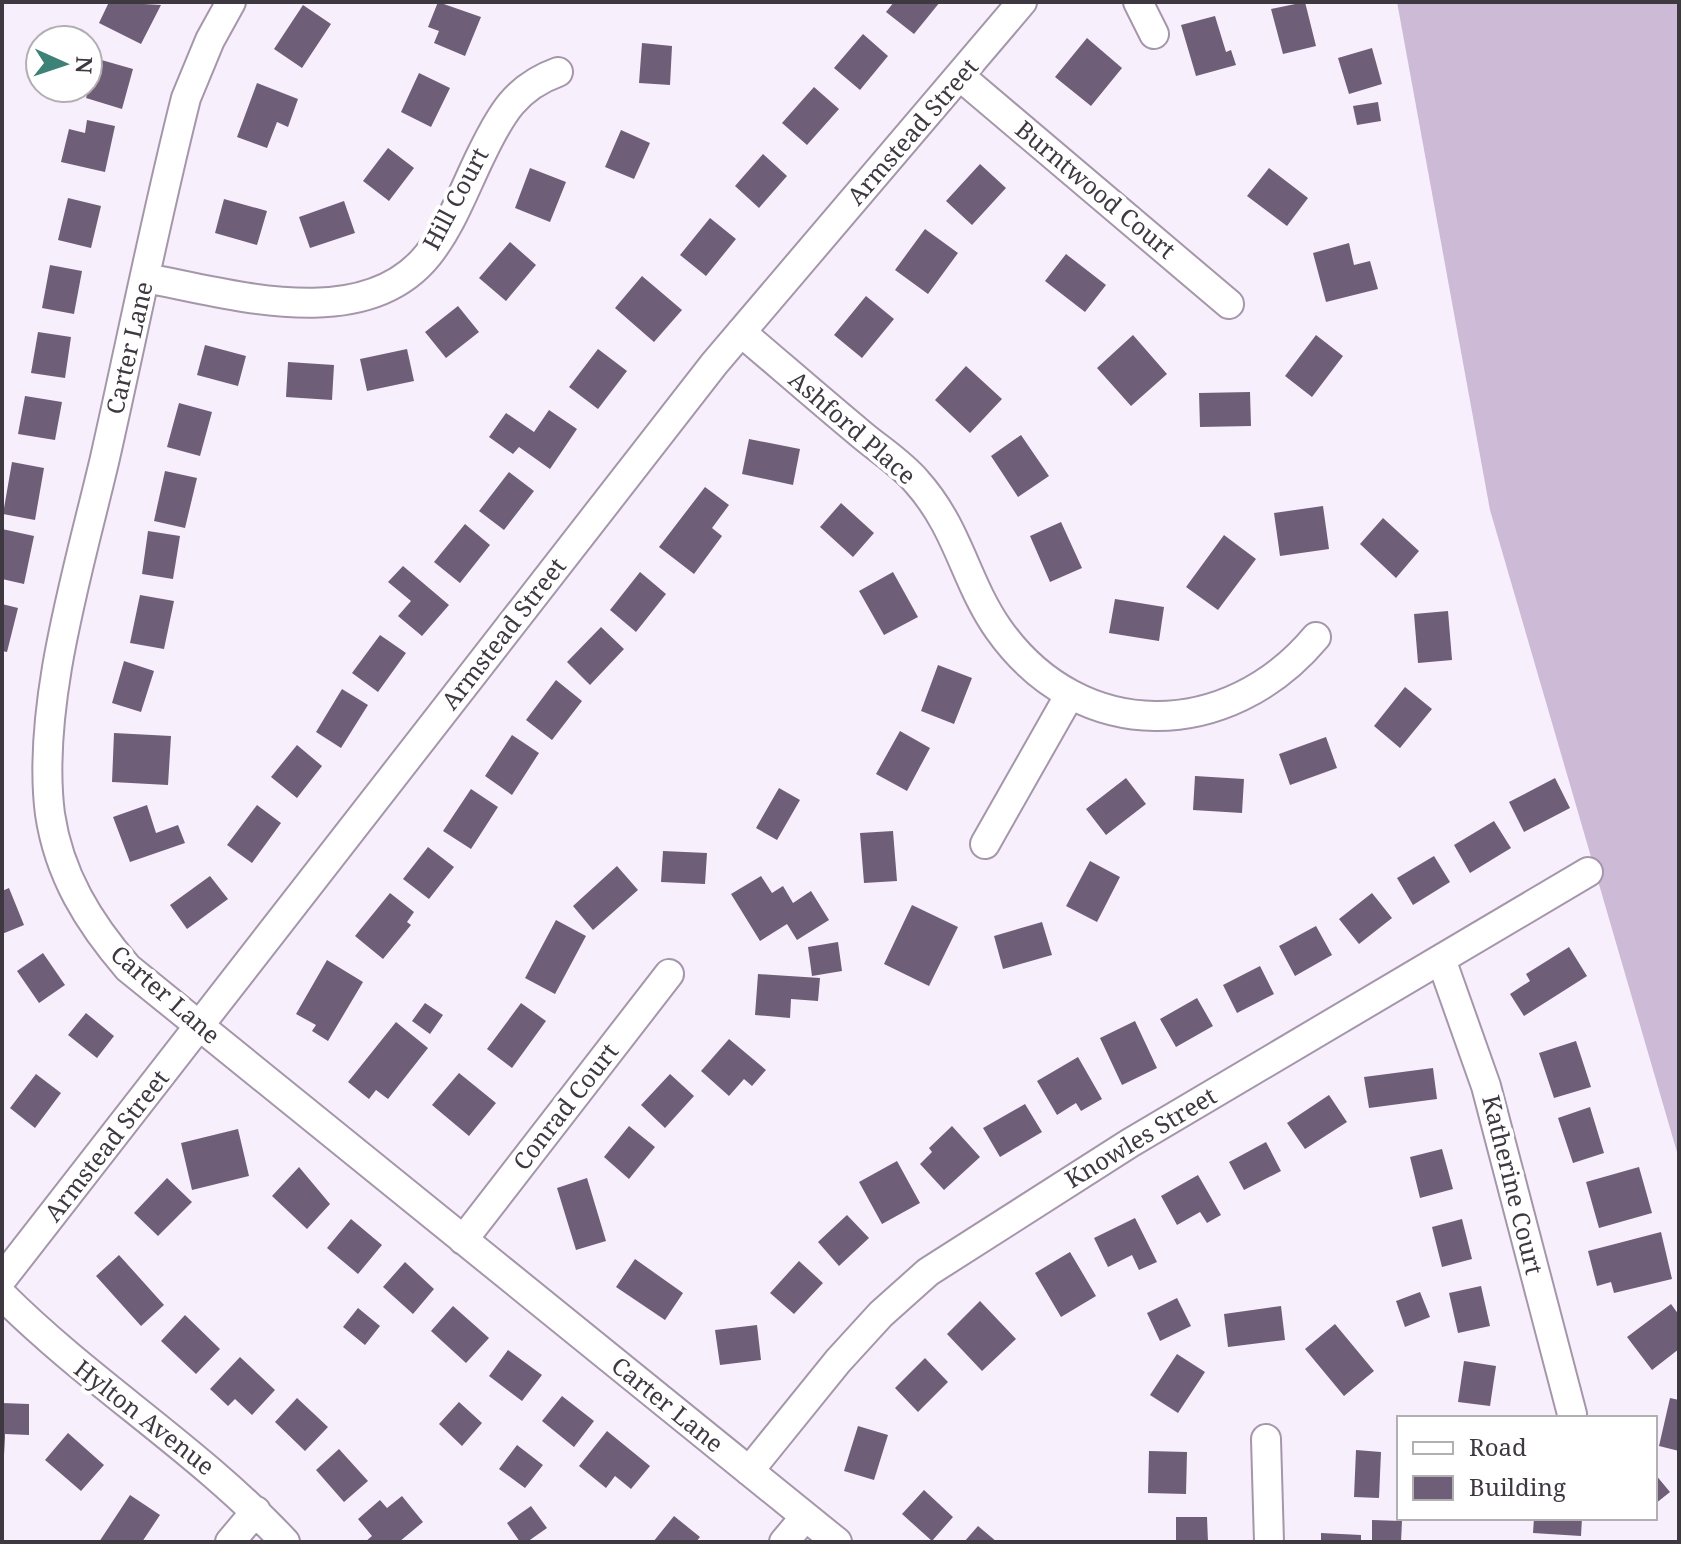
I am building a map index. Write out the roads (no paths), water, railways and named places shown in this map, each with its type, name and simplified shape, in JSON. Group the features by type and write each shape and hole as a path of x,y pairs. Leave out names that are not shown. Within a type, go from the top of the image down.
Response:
{"street":[{"name":"Carter Lane","path":"231,2 210,40 186,98 50,712 47,773 50,816 60,859 78,901 98,933 128,968 837,1542"},
{"name":"Armstead Street","path":"2,1279 741,332 1022,2"},
{"path":"1138,2 1154,34"},
{"name":"Hill Court","path":"146,278 242,296 323,304 352,300 379,291 404,277 426,258 443,234 499,118 515,96 537,80 558,72"},
{"name":"Burntwood Court","path":"961,77 1229,304"},
{"name":"Ashford Place","path":"741,332 916,480 940,511 960,545 979,597 999,630 1024,661 1069,696 1124,714 1185,715 1218,707 1251,692 1281,673 1316,637"},
{"path":"985,844 1069,696"},
{"name":"Knowles Street","path":"749,1471 838,1361 881,1314 928,1272 1130,1143 1588,872"},
{"name":"Katherine Court","path":"1441,959 1486,1086 1572,1414"},
{"name":"Conrad Court","path":"463,1240 669,974"},
{"name":"Hylton Avenue","path":"2,1295 57,1349 215,1473 285,1542"},
{"path":"1266,1439 1269,1542"},
{"path":"230,1542 256,1511"},
{"path":"784,1542 805,1517"}]}
